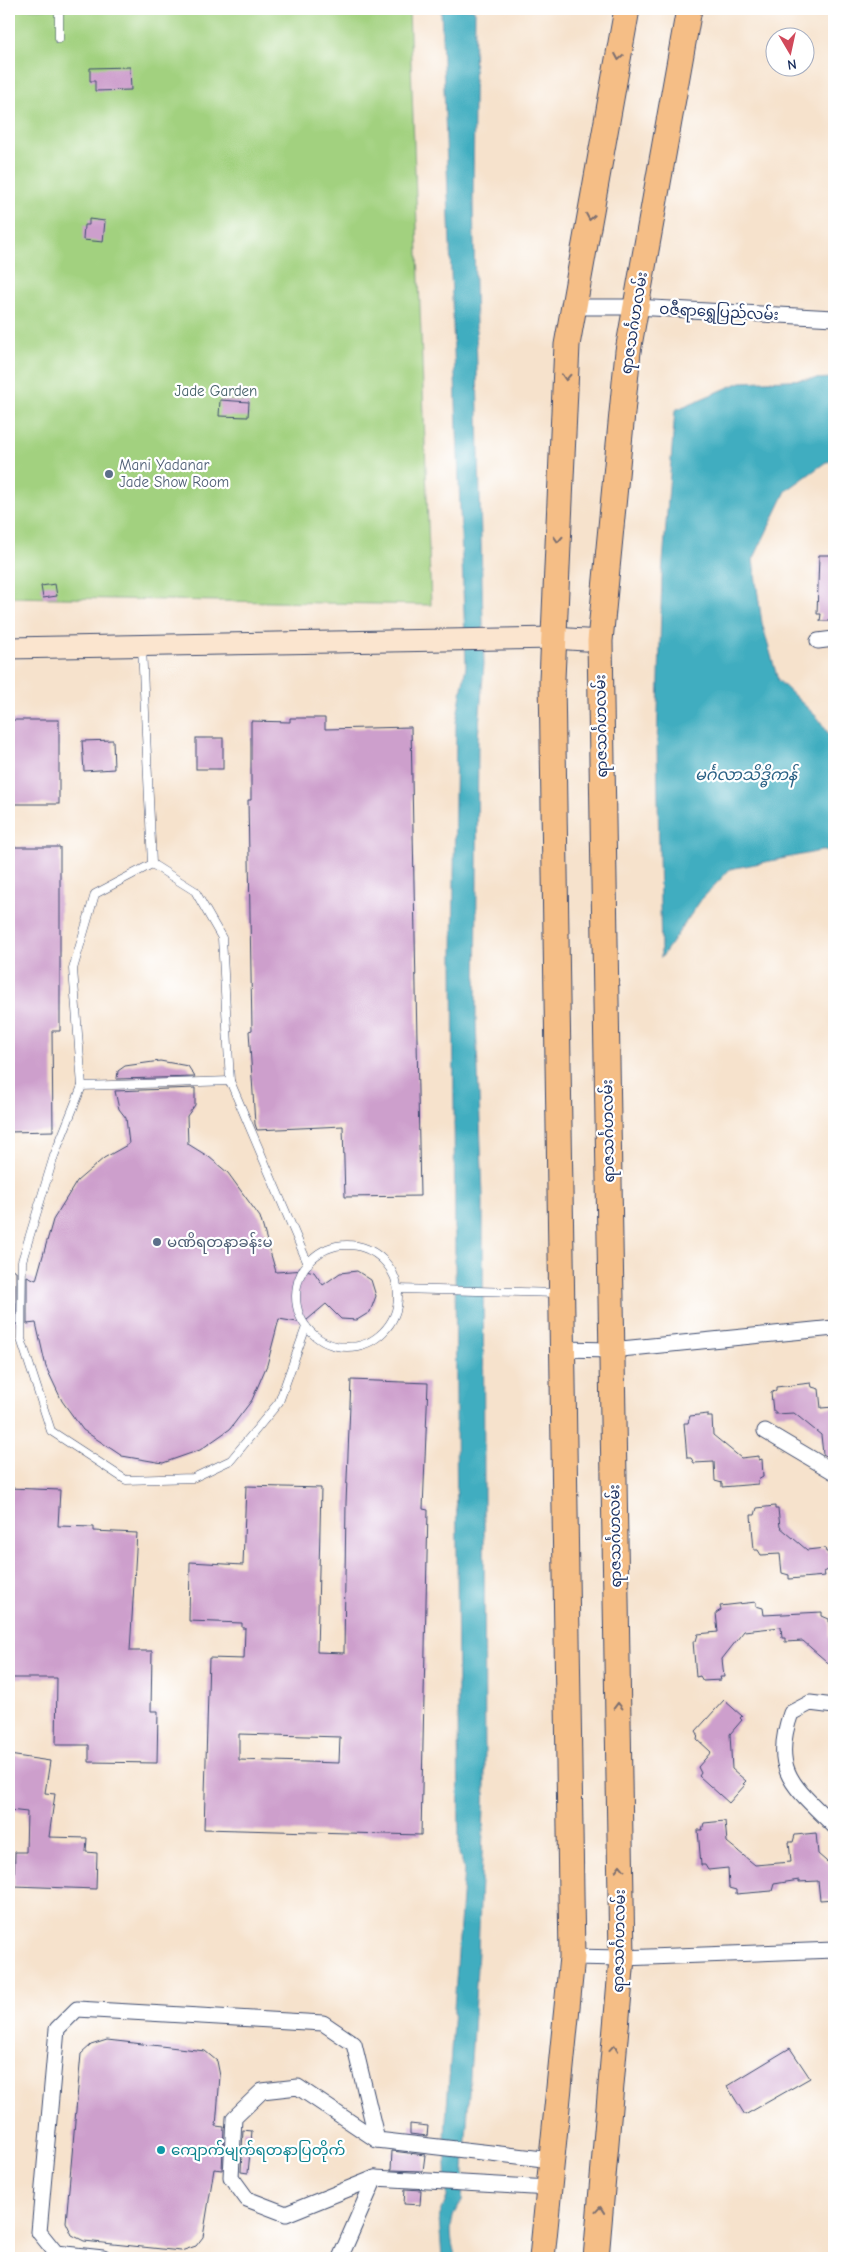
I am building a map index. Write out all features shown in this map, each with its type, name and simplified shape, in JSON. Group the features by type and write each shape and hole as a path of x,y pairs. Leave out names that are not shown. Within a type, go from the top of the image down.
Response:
{"main road":[{"path":"542,2258 572,1958 552,679 567,345 628,9"},
{"name":"ရာဇသင်္ဂဟလမ်း","path":"596,2258 622,1958 600,641 628,351 689,9"}],"street":[{"name":"ဝဇီရာရွှေပြည်လမ်း","path":"574,307 636,307 834,318"},
{"path":"9,648 554,638 600,641"},
{"path":"818,641 834,639"},
{"path":"562,1349 611,1350 834,1328"},
{"path":"764,1431 834,1472"},
{"path":"834,1706 810,1703 791,1713 784,1734 783,1761 793,1786 834,1826"},
{"path":"572,1958 622,1958 834,1950"},
{"path":"103,2258 56,2253 39,2232 57,2029 77,2009 323,2023 354,2044 377,2140"},
{"path":"549,2188 375,2178 286,2214 247,2199 231,2177 234,2118 262,2091 298,2088 377,2140 552,2160"},
{"path":"340,2258 375,2178"}],"lane":[{"path":"59,9 59,38"},
{"path":"142,646 152,864"},
{"path":"152,864 195,891 222,938 230,1081 308,1264"},
{"path":"152,864 95,894 73,969 82,1086 54,1156 22,1261 22,1339 52,1430 126,1480 193,1478 231,1460 279,1402 306,1327"},
{"path":"82,1086 230,1081"},
{"path":"348,1246 360,1247 380,1258 393,1276 398,1289 396,1309 392,1320 381,1333 367,1343 356,1346 334,1346 314,1335 300,1317 296,1295 301,1273 316,1256 332,1248 348,1246"},
{"path":"398,1289 562,1293"}],"green space":[{"name":"Jade Garden","path":"9,9 409,9 431,605 9,597"}],"water":[{"path":"441,9 473,9 475,12 473,200 484,664 478,738 476,1021 483,1195 485,1784 478,1952 462,2202 454,2215 451,2229 456,2258 442,2258 439,2218 447,2197 445,2135 464,1868 459,1854 453,956 456,722 466,666"},
{"name":"မင်္ဂလာသိဒ္ဓိကန်","path":"834,378 834,461 826,462 786,491 753,560 762,623 778,680 818,718 834,742 834,861 826,850 730,869 701,900 661,958 657,746 662,575 675,410 741,382"}],"building":[{"path":"130,67 131,90 95,91 95,81 90,81 90,68"},
{"path":"89,219 105,221 103,242 83,240 84,225 89,225"},
{"path":"220,400 249,402 248,417 219,416"},
{"path":"819,555 834,555 834,621 820,621 821,614 817,614"},
{"path":"55,584 57,596 43,598 41,586"},
{"path":"290,718 325,718 325,729 411,727 420,1196 345,1197 343,1126 257,1130 255,1124 249,1031 252,1030 248,800 251,800 251,721 290,722"},
{"path":"9,720 59,720 59,804 9,804"},
{"path":"196,738 223,738 223,769 196,769"},
{"path":"113,740 114,769 84,771 82,741"},
{"path":"9,847 60,847 60,1031 52,1031 53,1131 9,1132"},
{"path":"160,1061 188,1066 195,1077 117,1079 118,1071 125,1066"},
{"name":"မဏိရတနာခန်းမ","path":"195,1088 195,1105 187,1116 188,1144 209,1157 228,1173 260,1217 276,1272 306,1270 314,1272 323,1285 340,1273 357,1271 371,1280 376,1296 370,1312 357,1320 341,1319 326,1304 307,1320 297,1322 279,1319 267,1365 252,1400 230,1429 200,1450 163,1463 122,1456 83,1430 62,1401 46,1367 36,1323 27,1324 27,1276 36,1280 53,1220 77,1181 104,1158 129,1144 126,1118 119,1109 115,1091"},
{"path":"9,1268 16,1271 16,1325 9,1326"},
{"path":"351,1380 428,1383 423,1509 428,1510 421,1835 204,1829 209,1658 244,1659 245,1628 242,1628 242,1623 189,1621 190,1562 243,1565 246,1486 321,1488 317,1652 344,1653 346,1503","holes":["239,1734 340,1737 339,1763 239,1760"]},
{"path":"811,1383 812,1387 819,1389 821,1408 834,1407 834,1461 823,1454 821,1435 794,1413 775,1414 775,1411 773,1411 771,1393 776,1390 776,1387"},
{"path":"708,1414 708,1417 712,1417 713,1435 741,1458 759,1456 759,1460 762,1459 763,1477 758,1480 758,1484 722,1487 722,1483 715,1481 714,1462 694,1463 691,1458 687,1458 684,1423 688,1423 690,1416"},
{"path":"9,1488 60,1490 58,1526 94,1527 94,1531 137,1533 130,1651 152,1651 151,1711 158,1711 157,1763 89,1762 89,1745 56,1745 57,1678 9,1678"},
{"path":"775,1506 775,1509 778,1509 780,1527 807,1550 825,1548 826,1552 828,1552 830,1569 824,1572 825,1576 789,1579 789,1575 782,1573 780,1554 761,1555 758,1550 754,1550 751,1515 755,1515 757,1508"},
{"path":"756,1602 756,1606 763,1608 764,1615 822,1612 822,1616 829,1619 830,1638 834,1638 834,1668 803,1641 785,1642 785,1638 782,1638 781,1627 744,1631 722,1659 724,1677 720,1677 721,1680 703,1681 700,1676 696,1677 693,1641 696,1641 698,1634 718,1632 716,1613 721,1610 720,1606"},
{"path":"724,1700 742,1716 740,1718 742,1720 730,1734 732,1769 746,1781 743,1784 745,1785 729,1803 699,1776 701,1773 698,1767 711,1752 697,1739 698,1734 696,1731"},
{"path":"9,1755 50,1761 45,1793 55,1794 49,1837 87,1838 86,1852 97,1853 96,1889 14,1886 15,1852 26,1852 27,1812 9,1810"},
{"path":"725,1821 727,1842 755,1865 791,1862 789,1842 793,1842 795,1835 816,1833 818,1854 834,1868 834,1899 820,1900 818,1881 799,1882 799,1880 774,1884 772,1891 736,1894 736,1890 729,1888 728,1868 708,1870 705,1865 701,1865 698,1830 702,1830 704,1823"},
{"name":"ကျောက်မျက်ရတနာပြတိုက်","path":"107,2040 205,2051 217,2061 220,2076 216,2126 224,2127 222,2170 214,2169 203,2237 196,2246 181,2251 84,2241 72,2235 66,2222 81,2054 91,2045"},
{"path":"790,2048 810,2078 745,2115 727,2086"},
{"path":"410,2124 428,2126 427,2136 410,2134"},
{"path":"243,2130 252,2131 248,2173 241,2172"},
{"path":"392,2151 425,2155 423,2171 391,2170"},
{"path":"405,2189 421,2190 420,2205 404,2204"}],"place":[{"name":"Mani Yadanar Jade Show Room","path":"109,474"},
{"name":"မဏိရတနာခန်းမ","path":"157,1242"},
{"name":"ကျောက်မျက်ရတနာပြတိုက်","path":"161,2150"}]}
